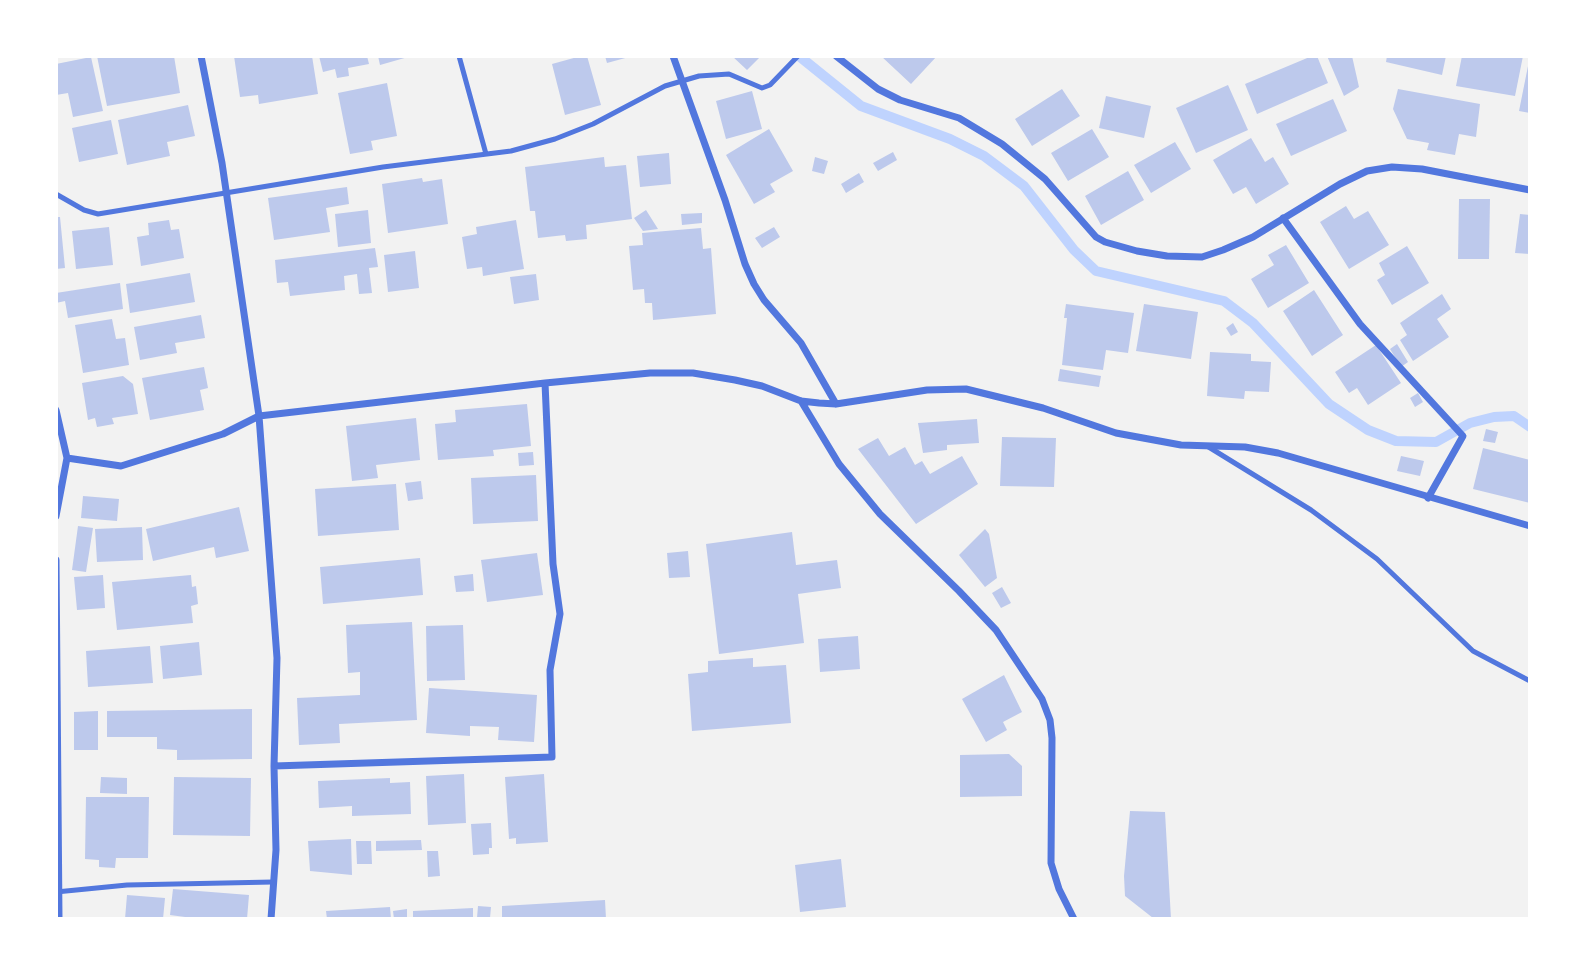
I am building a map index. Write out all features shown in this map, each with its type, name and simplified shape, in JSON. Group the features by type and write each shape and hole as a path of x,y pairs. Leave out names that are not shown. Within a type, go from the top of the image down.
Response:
{"street":[{"path":"201,56 226,192 259,416 276,659 276,850 271,919"},
{"path":"673,56 754,284 764,300 801,343 836,404"},
{"path":"836,56 878,89 900,100 958,118 1002,144 1045,178 1089,231 1105,242 1167,256 1202,257 1223,250 1253,237 1367,171 1392,167 1422,170 1530,190"},
{"path":"1283,218 1360,324 1462,436 1428,498"},
{"path":"67,458 121,466 223,435 259,416 545,383 650,373 693,373 762,386 801,401 836,404 927,390 966,389 1043,408 1116,433 1181,445 1245,447 1278,453 1530,526"},
{"path":"274,765 552,757 550,670 560,614 553,564 545,383"},
{"path":"801,401 839,464 880,514 960,591 996,631 1042,699 1050,720 1052,738 1051,863 1059,889 1074,919"},
{"path":"56,410 67,458 56,516"},
{"path":"56,560 59,919"}],"lane":[{"path":"459,56 486,154"},
{"path":"56,194 84,210 98,214 226,192 511,151 555,139 593,124 665,86 699,76 729,74 762,88 770,85 798,56"},
{"path":"1206,446 1311,510 1377,559 1473,651 1530,681"},
{"path":"57,892 127,885 273,882"}],"building":[{"path":"97,56 174,56 180,93 107,106"},
{"path":"234,56 312,56 318,94 259,104 258,95 240,97"},
{"path":"319,56 367,56 369,64 348,68 349,76 337,78 335,69 323,72"},
{"path":"378,56 408,56 408,57 380,65"},
{"path":"587,56 601,105 565,115 552,64"},
{"path":"605,56 629,56 629,57 607,63"},
{"path":"732,56 761,56 747,70"},
{"path":"881,56 937,56 911,84"},
{"path":"1317,56 1328,83 1257,114 1245,84"},
{"path":"1327,56 1352,56 1359,87 1344,96"},
{"path":"1387,56 1446,56 1442,75 1386,62"},
{"path":"1462,56 1523,56 1515,96 1456,86"},
{"path":"91,57 103,111 73,117 68,93 56,95 56,64"},
{"path":"1530,61 1530,113 1519,111"},
{"path":"387,83 397,136 371,141 373,150 350,154 338,93"},
{"path":"1228,85 1248,130 1196,153 1176,108"},
{"path":"1062,89 1080,116 1032,146 1015,119"},
{"path":"1398,89 1480,104 1476,137 1459,134 1455,155 1427,150 1429,143 1407,139 1393,109"},
{"path":"752,91 762,129 726,139 716,101"},
{"path":"1106,96 1151,106 1144,138 1099,128"},
{"path":"1333,99 1347,131 1291,156 1276,124"},
{"path":"188,105 195,136 167,142 170,156 127,165 118,120"},
{"path":"111,120 118,154 79,162 72,128"},
{"path":"769,129 793,171 770,184 775,192 754,204 726,155"},
{"path":"1092,129 1109,157 1068,181 1051,153"},
{"path":"1251,138 1265,162 1273,157 1289,184 1256,204 1246,187 1233,194 1213,160"},
{"path":"1175,142 1191,169 1151,193 1134,165"},
{"path":"893,152 897,160 878,171 873,163"},
{"path":"669,153 671,184 640,187 637,156"},
{"path":"604,157 605,167 626,165 632,219 586,225 587,239 566,241 565,235 538,238 535,211 530,211 525,167"},
{"path":"815,157 828,161 824,174 812,171"},
{"path":"1128,171 1144,200 1101,225 1085,196"},
{"path":"859,173 864,182 846,193 841,184"},
{"path":"422,178 423,182 442,179 448,224 388,233 382,184"},
{"path":"347,187 349,204 326,208 330,232 274,240 268,198"},
{"path":"1459,199 1490,199 1489,259 1458,259"},
{"path":"1346,206 1354,219 1368,211 1389,245 1349,269 1320,222"},
{"path":"368,210 371,243 338,247 335,214"},
{"path":"646,210 658,229 643,231 634,218"},
{"path":"702,213 702,223 682,225 681,214"},
{"path":"1520,214 1530,215 1530,254 1515,253"},
{"path":"56,217 60,217 65,268 56,269"},
{"path":"169,220 171,230 179,229 184,258 141,266 137,237 149,235 148,223"},
{"path":"516,220 524,269 483,276 482,267 467,269 462,237 477,234 476,227"},
{"path":"109,227 113,265 76,269 72,231"},
{"path":"774,227 780,237 762,248 755,238"},
{"path":"701,228 703,249 711,248 716,314 653,320 652,303 645,303 644,289 633,290 629,246 643,245 642,233"},
{"path":"1286,245 1309,283 1268,308 1251,279 1274,265 1268,255"},
{"path":"1407,246 1429,283 1392,305 1377,280 1385,275 1379,263"},
{"path":"375,248 378,267 369,268 372,293 359,294 357,274 344,276 345,290 290,296 288,282 277,283 275,260"},
{"path":"415,251 419,288 388,292 384,255"},
{"path":"190,273 195,302 130,313 126,284"},
{"path":"536,274 539,300 514,304 510,277"},
{"path":"120,283 123,309 68,318 65,301 56,303 56,293"},
{"path":"1314,290 1343,335 1312,356 1283,311"},
{"path":"1442,294 1451,309 1437,319 1449,337 1413,361 1400,340 1407,335 1400,323"},
{"path":"1066,304 1134,313 1128,353 1106,350 1103,370 1062,365"},
{"path":"1144,304 1198,312 1191,359 1136,351"},
{"path":"201,315 205,338 175,343 177,353 140,360 134,327"},
{"path":"112,319 116,339 125,338 129,365 83,373 75,325"},
{"path":"1233,323 1238,332 1231,336 1226,328"},
{"path":"1397,344 1408,362 1401,367 1390,349"},
{"path":"1376,345 1401,383 1368,405 1357,388 1349,393 1335,372"},
{"path":"1210,352 1251,354 1251,361 1271,362 1269,392 1245,391 1244,399 1207,396"},
{"path":"204,367 208,388 200,390 204,410 150,420 142,378"},
{"path":"1060,369 1101,376 1099,387 1058,381"},
{"path":"123,376 133,384 138,414 112,418 114,424 97,427 95,418 88,420 82,383"},
{"path":"1418,393 1423,402 1415,407 1410,398"},
{"path":"527,404 531,446 493,450 494,456 438,460 435,424 456,422 455,410"},
{"path":"416,418 420,460 376,465 378,478 352,481 346,426"},
{"path":"977,419 979,443 947,445 947,450 923,453 918,423"},
{"path":"1486,429 1498,432 1495,443 1483,441"},
{"path":"1002,437 1056,438 1054,487 1000,486"},
{"path":"878,438 889,456 905,447 915,465 922,461 930,474 962,456 978,484 916,524 858,449"},
{"path":"1483,448 1530,460 1530,503 1473,489"},
{"path":"533,452 534,465 519,466 518,453"},
{"path":"1401,456 1424,461 1420,476 1397,471"},
{"path":"536,475 538,521 473,524 471,478"},
{"path":"421,481 423,499 408,501 405,483"},
{"path":"396,484 399,530 318,536 315,489"},
{"path":"83,496 119,499 117,521 81,518"},
{"path":"239,507 249,551 216,558 214,547 153,561 146,529"},
{"path":"78,526 93,528 86,572 72,570"},
{"path":"142,527 143,560 97,562 95,529"},
{"path":"985,529 989,534 997,578 985,587 959,555"},
{"path":"792,532 796,565 837,560 841,588 798,594 804,643 719,654 706,544"},
{"path":"688,551 690,577 669,578 667,553"},
{"path":"537,553 543,595 487,602 481,560"},
{"path":"420,558 423,595 323,604 320,567"},
{"path":"473,574 474,591 456,592 454,576"},
{"path":"103,575 105,608 77,610 74,577"},
{"path":"191,575 192,587 196,586 198,604 191,606 193,623 117,630 112,582"},
{"path":"1002,587 1011,603 1001,608 992,593"},
{"path":"412,622 417,720 339,724 340,743 299,745 297,698 360,695 360,672 348,673 346,625"},
{"path":"463,625 465,680 427,681 426,626"},
{"path":"858,636 860,669 820,672 818,639"},
{"path":"199,642 202,675 163,679 160,646"},
{"path":"150,646 153,683 88,687 86,651"},
{"path":"753,658 753,667 786,665 791,723 692,731 688,674 708,672 708,661"},
{"path":"1004,675 1022,712 1003,722 1007,730 986,742 962,699"},
{"path":"429,688 537,695 534,742 498,740 499,727 470,726 470,736 426,733"},
{"path":"252,709 252,759 177,760 177,750 157,749 157,737 107,737 107,711"},
{"path":"98,711 98,750 74,750 74,712"},
{"path":"1009,754 1022,766 1022,796 960,797 960,755"},
{"path":"464,774 466,823 428,825 426,776"},
{"path":"544,774 548,842 516,844 516,838 509,839 505,777"},
{"path":"101,777 127,778 127,794 100,793"},
{"path":"174,777 251,778 250,836 173,835"},
{"path":"390,778 390,783 410,782 411,814 352,816 352,806 319,808 318,781"},
{"path":"86,797 149,797 148,858 116,858 115,868 99,867 99,860 85,859"},
{"path":"1130,811 1165,812 1171,919 1153,918 1125,896 1124,876"},
{"path":"491,823 492,848 489,848 489,854 473,855 471,824"},
{"path":"351,839 352,875 310,871 308,841"},
{"path":"421,840 422,850 376,851 376,841"},
{"path":"356,841 371,841 372,864 357,864"},
{"path":"427,851 438,851 440,876 428,877"},
{"path":"841,859 846,907 800,912 795,865"},
{"path":"173,889 249,895 247,919 200,919 170,915"},
{"path":"127,895 165,898 163,919 125,919"},
{"path":"605,900 606,919 502,919 502,906"},
{"path":"478,906 491,907 490,918 477,918"},
{"path":"390,907 391,919 327,919 326,911"},
{"path":"473,908 473,919 413,919 413,911"},
{"path":"407,909 407,919 394,919 393,911"}],"waterway":[{"path":"799,56 861,106 950,139 984,156 1024,186 1074,250 1096,271 1224,301 1253,323 1329,404 1368,430 1396,441 1436,442 1470,423 1494,417 1514,416 1530,427"}]}
